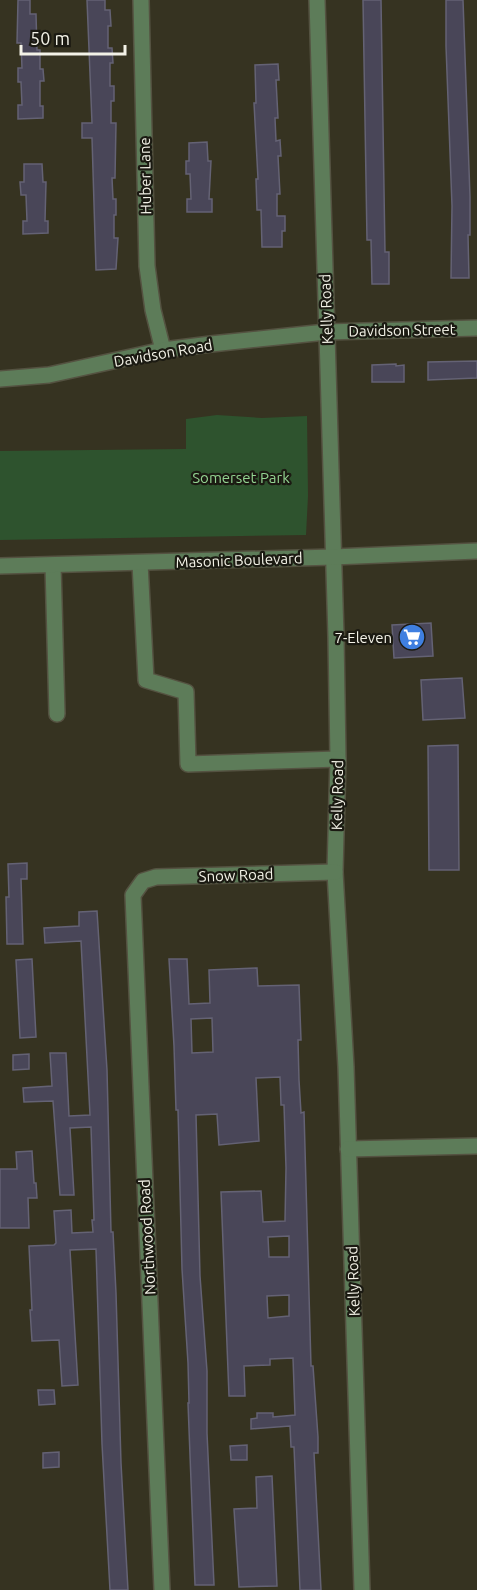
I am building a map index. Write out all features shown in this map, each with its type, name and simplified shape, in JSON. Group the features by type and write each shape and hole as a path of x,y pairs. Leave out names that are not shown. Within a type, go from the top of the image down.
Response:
{"street":[{"name":"Huber Lane","path":"141,0 147,266 153,310 163,350"},
{"name":"Kelly Road","path":"317,0 338,759 335,873 346,1067 362,1590"},
{"name":"Davidson Street","path":"326,332 477,328"},
{"name":"Davidson Road","path":"0,379 49,375 163,350 326,332"},
{"name":"Masonic Boulevard","path":"0,566 477,551"},
{"path":"141,563 146,680 186,692 188,764 338,759"},
{"path":"53,565 57,714"},
{"name":"Snow Road","path":"139,885 149,878 156,877 335,873"},
{"name":"Northwood Road","path":"139,885 133,902 162,1590"},
{"path":"348,1149 477,1146"}],"green space":[{"name":"Somerset Park","path":"217,415 262,418 307,416 306,535 0,540 0,451 186,449 186,419"}],"building":[{"path":"18,0 30,0 30,14 36,14 37,50 40,50 40,69 43,69 44,81 40,81 40,106 43,106 43,118 18,119 18,105 22,105 18,68 22,68 21,43 17,43"},
{"path":"87,0 105,0 105,10 110,10 111,26 108,26 108,48 112,48 113,63 110,63 110,86 114,86 111,123 116,123 115,178 112,178 113,199 116,199 114,238 118,238 116,269 96,270 92,138 82,138 82,123 92,123"},
{"path":"363,0 381,0 385,252 389,252 389,284 372,284 371,240 367,240"},
{"path":"446,0 463,0 470,197 469,278 451,278 452,206"},
{"path":"278,64 279,80 276,80 278,118 275,118 276,141 280,140 281,156 278,156 280,194 277,194 277,216 285,216 285,231 282,231 282,247 262,247 261,210 257,210 255,65"},
{"path":"207,142 208,161 211,161 209,199 212,199 212,212 187,212 187,199 191,199 190,174 186,174 189,143"},
{"path":"24,164 42,164 43,182 46,182 45,221 48,221 48,233 23,234 23,221 27,221 26,195 21,195 20,182 24,182"},
{"path":"477,361 477,378 428,380 428,362"},
{"path":"396,364 396,366 404,365 404,382 372,382 372,365"},
{"path":"431,623 433,656 394,658 392,625"},
{"path":"462,678 465,718 423,720 421,680"},
{"path":"458,745 459,870 429,870 428,746"},
{"path":"27,863 27,879 21,879 23,944 7,944 8,864"},
{"path":"97,911 107,1070 111,1232 113,1232 116,1293 121,1463 128,1590 110,1590 102,1444 96,1249 70,1250 78,1385 62,1386 59,1340 32,1341 30,1310 32,1310 29,1246 56,1243 54,1211 71,1210 72,1233 93,1232 92,1220 94,1220 91,1127 70,1128 74,1195 60,1195 53,1101 24,1102 23,1088 52,1086 50,1053 66,1053 69,1116 90,1115 81,941 45,943 44,928 79,926 79,912"},
{"path":"32,959 36,1037 20,1038 16,960"},
{"path":"169,959 187,959 189,1004 210,1003 209,970 257,968 258,986 299,985 301,1040 298,1040 299,1080 301,1113 304,1112 311,1366 313,1366 318,1437 318,1453 314,1453 321,1590 300,1590 294,1447 291,1447 290,1426 251,1429 251,1419 257,1418 257,1413 273,1413 273,1417 295,1415 293,1358 270,1359 270,1365 244,1366 245,1396 229,1396 221,1192 261,1191 263,1222 285,1221 284,1105 281,1105 280,1077 256,1078 259,1141 219,1145 217,1114 196,1115 200,1276 207,1371 207,1433 214,1585 195,1585","holes":["212,1018 213,1052 192,1053 191,1019","289,1236 289,1257 269,1257 268,1237","289,1295 289,1316 268,1318 267,1296"]},
{"path":"29,1054 29,1069 13,1070 13,1055"},
{"path":"32,1151 37,1198 28,1198 29,1228 0,1228 0,1169 17,1169 16,1152"},
{"path":"38,1390 54,1390 55,1404 39,1405"},
{"path":"247,1445 247,1460 231,1460 230,1446"},
{"path":"59,1452 59,1467 43,1468 43,1453"},
{"path":"272,1476 277,1586 239,1587 234,1509 257,1508 256,1477"}],"place":[{"name":"7-Eleven","path":"412,637"}]}
